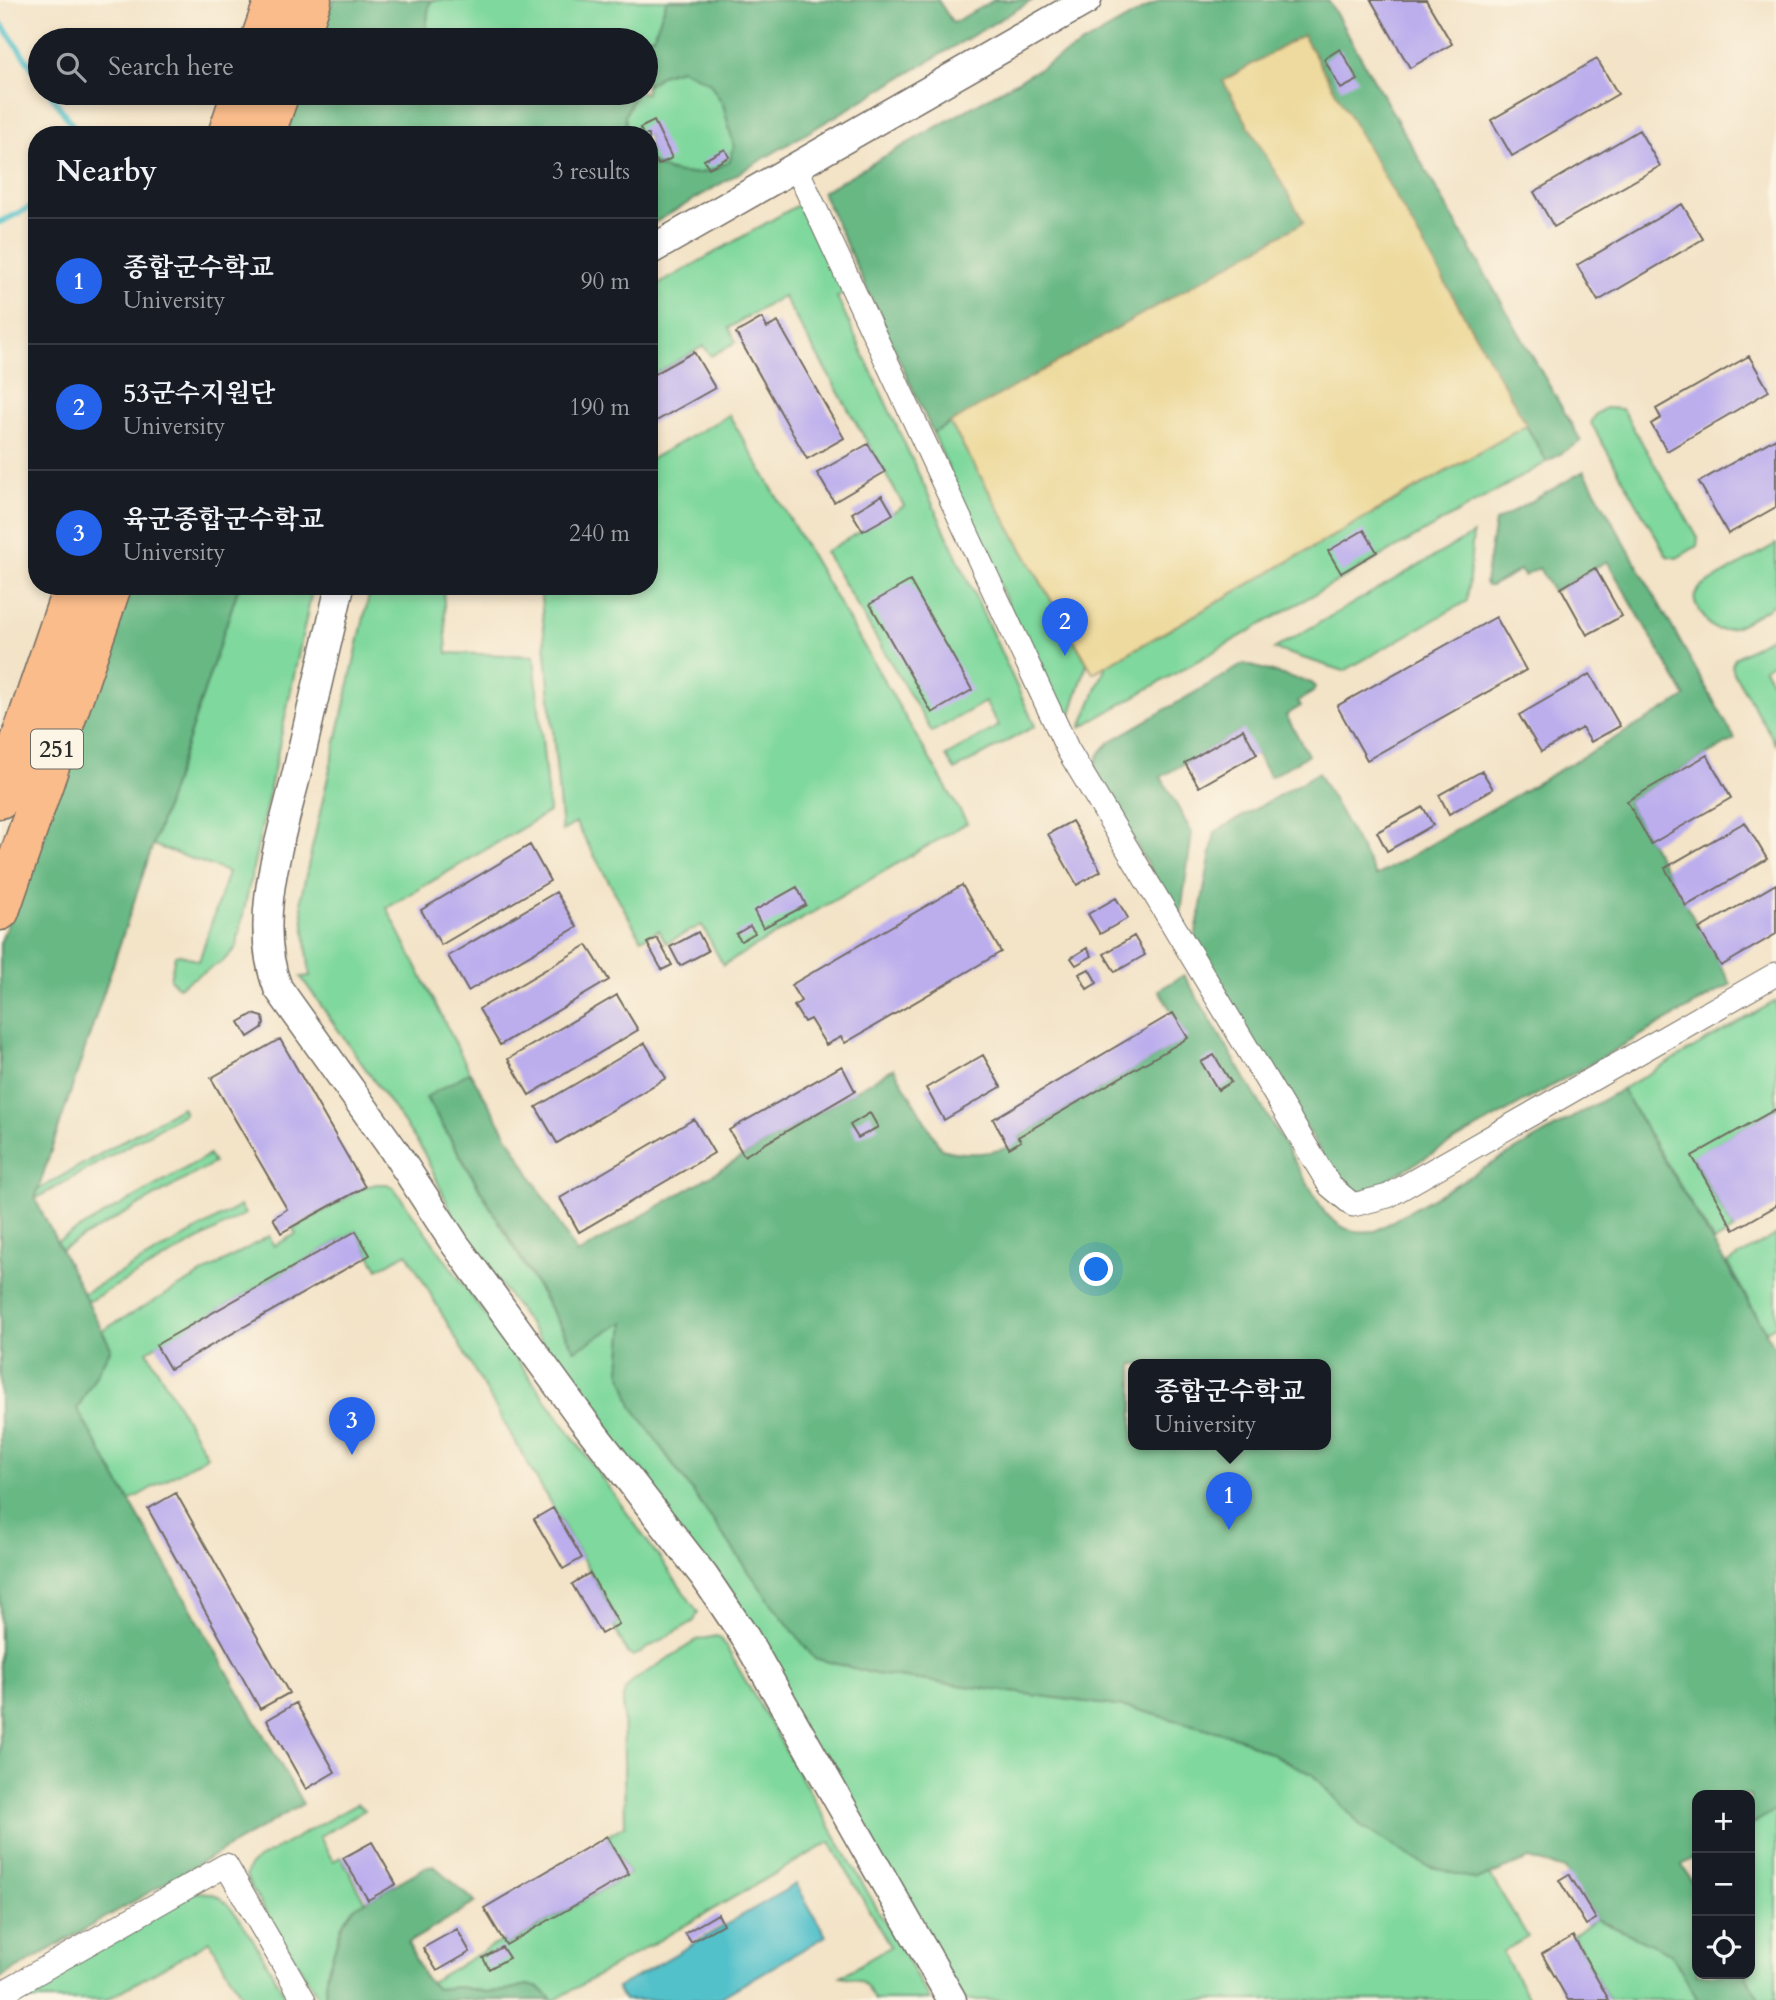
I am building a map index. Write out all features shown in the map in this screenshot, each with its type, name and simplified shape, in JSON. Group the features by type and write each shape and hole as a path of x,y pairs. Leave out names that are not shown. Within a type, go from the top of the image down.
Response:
{"highway":[{"path":"264,28 274,0"},
{"path":"302,28 312,0"},
{"path":"230,126 237,105"},
{"path":"268,126 276,105"},
{"name":"251","path":"0,799 70,595"},
{"name":"251","path":"0,911 109,595"}],"street":[{"path":"658,246 1087,0"},
{"path":"796,167 1068,750 1330,1186 1353,1205 1388,1196 1776,974"},
{"path":"338,595 272,883 267,946 270,968 278,988 393,1149 463,1255 583,1420 712,1588 745,1637 952,2000"},
{"path":"0,1994 226,1866 304,2000"}],"green space":[{"path":"333,0 433,0 429,4 426,28 323,28"},
{"path":"433,0 667,0 657,28 426,28 429,4"},
{"path":"667,0 938,0 953,23 994,0 1033,0 658,221 658,165 686,174 702,173 730,161 734,146 723,104 709,82 681,69 658,78 657,28"},
{"path":"1160,0 1328,0 1581,441 1547,462 1303,35 1223,81 1304,222 933,433 822,192"},
{"path":"681,69 709,82 723,104 734,146 730,161 702,173 670,171 658,166 658,126 626,126 625,115 630,105 658,105 658,78"},
{"path":"297,105 630,105 625,115 626,126 289,126"},
{"path":"805,201 848,292 837,297 1035,726 955,770 946,756 999,726 985,702 932,732 825,552 904,506 783,296 729,328 736,342 711,356 704,346 658,372 658,285"},
{"path":"1605,408 1622,409 1698,538 1697,546 1677,558 1667,556 1591,423 1596,414"},
{"path":"729,415 967,823 723,965 702,925 666,943 659,930 641,939 576,823 562,831 541,595 658,595 658,455"},
{"path":"950,423 1087,663 1067,726 1059,721 933,433"},
{"path":"1526,426 1547,462 1081,727 1106,666"},
{"path":"1584,471 1735,739 1627,801 1731,984 1365,1192 1353,1193 1338,1180 1193,948 1215,832 1318,773 1376,876 1686,697 1607,561 1553,592 1539,568 1524,576 1520,570 1491,586 1487,586 1485,582 1495,522"},
{"path":"1473,534 1467,601 1344,671 1274,649"},
{"path":"1776,544 1776,603 1733,628 1720,630 1711,626 1695,601 1698,590"},
{"path":"124,595 236,595 35,1199 111,1348 77,1409 303,1804 0,1978 0,944"},
{"path":"236,595 311,595 236,948 223,961 178,987 170,979 175,955 199,961 228,872 153,845"},
{"path":"369,595 444,595 447,653 534,656 549,812 387,908 470,1072 426,1098 574,1350 624,1321 620,1370 662,1449 769,1600 814,1657 875,1674 1131,1708 1237,1737 1312,1774 1362,1827 1477,1880 1490,1875 1528,1937 1502,1952 1530,2000 964,2000 639,1475 459,1228 422,1149 301,977 310,976 301,897"},
{"path":"1776,634 1776,661 1764,668 1776,689 1776,744 1734,673 1732,665 1735,658"},
{"path":"1244,664 1312,683 1315,687 1313,692 1298,701 1301,706 1286,715 1308,755 1270,777 1242,730 1161,777 1192,833 1180,920 1095,775 1096,760 1111,741"},
{"path":"1184,975 1325,1213 1342,1227 1353,1231 1375,1231 1622,1089 1776,1349 1776,1810 1755,1822 1755,1790 1692,1790 1692,1859 1682,1865 1692,1882 1692,1979 1748,1979 1760,2000 1698,2000 1671,1953 1596,1919 1565,1869 1529,1859 1477,1880 1425,1865 1362,1827 1312,1774 1237,1737 1131,1708 875,1674 814,1658 769,1600 632,1406 620,1370 624,1322 575,1350 426,1097 470,1072 577,1254 894,1068 941,1149 961,1153 992,1152 1020,1141 1018,1137 1187,1038 1159,990"},
{"path":"1776,1001 1776,1109 1692,1157 1734,1230 1714,1242 1622,1089"},
{"path":"182,1107 185,1113 35,1199 38,1190"},
{"path":"209,1155 214,1163 60,1250 56,1242"},
{"path":"387,1184 394,1188 698,1612 694,1621 634,1656 628,1654 614,1627 619,1623 407,1253 378,1269 356,1231 147,1351 207,1456 129,1501 77,1409 111,1348 101,1331 269,1236 274,1246 296,1234 293,1229 365,1187"},
{"path":"240,1206 245,1214 87,1302 82,1294"},
{"path":"1776,1235 1776,1325 1766,1331 1727,1263"},
{"path":"717,1636 722,1640 930,2000 875,2000 862,1982 841,1976 890,1947 830,1842 555,2000 540,1988 527,1985 486,1992 460,1987 437,1989 430,1982 503,1940 507,1945 629,1874 607,1836 625,1825 623,1698 626,1689 633,1681 697,1640"},
{"path":"357,1804 365,1810 319,1837 333,1861 341,1857 366,1902 354,1908 342,1925 326,1976 325,2000 320,2000 246,1876 250,1865 258,1859"},
{"path":"1776,1810 1776,2000 1760,2000 1748,1979 1755,1979 1755,1822"},
{"path":"434,1866 476,1902 408,1943 424,1977 437,1989 460,1987 486,1992 527,1985 540,1988 552,2000 325,2000 326,1976 342,1925 354,1908 424,1868"},
{"path":"194,1892 216,1895 226,1902 246,1928 288,2000 244,2000 210,1941 106,2000 3,2000"},
{"path":"1596,1919 1671,1953 1698,2000 1609,2000 1573,1936"}],"sand":[{"path":"1303,35 1527,425 1093,673 950,423 1304,222 1223,81"}],"water":[{"path":"796,1884 826,1936 716,2000 624,2000 617,1988"}],"building":[{"path":"1371,0 1426,0 1452,44 1410,68"},
{"path":"1340,49 1358,80 1341,89 1324,59"},
{"path":"1597,59 1618,94 1512,156 1491,120"},
{"path":"654,121 656,126 644,126"},
{"path":"658,129 672,158 658,165"},
{"path":"1639,130 1660,166 1554,227 1534,192"},
{"path":"725,149 729,157 709,168 704,160"},
{"path":"1682,204 1703,239 1598,301 1577,265"},
{"path":"762,318 767,328 778,322 844,438 807,459 736,333"},
{"path":"694,352 715,388 658,420 658,372"},
{"path":"1749,356 1769,391 1667,451 1651,424 1661,418 1656,409"},
{"path":"1776,438 1776,507 1728,534 1699,482"},
{"path":"868,444 885,472 834,502 817,473"},
{"path":"882,495 893,514 863,531 852,513"},
{"path":"1364,530 1377,552 1341,573 1328,551"},
{"path":"1595,568 1622,616 1587,635 1561,588"},
{"path":"910,581 972,690 932,713 870,604"},
{"path":"1496,617 1526,670 1367,760 1337,706"},
{"path":"1590,674 1620,726 1591,742 1582,728 1541,752 1519,715"},
{"path":"1243,729 1257,754 1199,787 1185,763"},
{"path":"1707,755 1731,798 1651,844 1627,801"},
{"path":"1482,771 1493,789 1449,814 1439,795"},
{"path":"1423,807 1433,825 1387,851 1377,832"},
{"path":"1072,821 1101,871 1077,885 1048,834"},
{"path":"1745,822 1767,859 1686,906 1665,868"},
{"path":"530,845 550,881 441,945 421,910"},
{"path":"1776,884 1776,934 1721,966 1699,929"},
{"path":"962,885 1001,952 845,1043 841,1037 826,1045 810,1019 804,1022 794,1006 801,1001 791,985"},
{"path":"797,887 806,905 763,928 754,911"},
{"path":"556,892 577,927 468,991 448,956"},
{"path":"1116,898 1128,918 1100,934 1088,914"},
{"path":"750,926 755,933 741,941 736,934"},
{"path":"698,932 708,951 680,966 670,947"},
{"path":"1134,936 1145,955 1115,972 1104,954"},
{"path":"657,938 672,965 662,970 647,943"},
{"path":"587,945 609,980 500,1045 479,1009"},
{"path":"1087,948 1092,956 1076,965 1071,958"},
{"path":"1089,969 1097,983 1087,989 1079,974"},
{"path":"617,995 638,1030 529,1095 508,1059"},
{"path":"1173,1013 1188,1038 1018,1137 1021,1141 1009,1148 993,1119"},
{"path":"253,1014 263,1017 264,1023 262,1028 248,1037 239,1022"},
{"path":"280,1039 365,1187 281,1233 273,1218 287,1209 211,1078"},
{"path":"645,1043 666,1078 557,1143 536,1107"},
{"path":"983,1055 1001,1087 944,1120 926,1088"},
{"path":"1214,1055 1231,1082 1218,1090 1201,1062"},
{"path":"842,1066 855,1091 744,1156 729,1130"},
{"path":"1776,1109 1776,1206 1734,1230 1692,1156"},
{"path":"870,1113 878,1127 858,1138 850,1125"},
{"path":"694,1119 714,1153 579,1232 560,1198"},
{"path":"356,1231 370,1255 170,1369 156,1345"},
{"path":"176,1493 289,1693 260,1709 148,1509"},
{"path":"553,1508 582,1558 563,1569 534,1519"},
{"path":"590,1573 619,1624 601,1634 572,1584"},
{"path":"296,1703 335,1772 306,1789 267,1720"},
{"path":"607,1836 629,1874 506,1945 484,1908"},
{"path":"372,1842 396,1884 368,1900 343,1858"},
{"path":"1569,1874 1596,1919 1586,1925 1559,1880"},
{"path":"718,1914 723,1924 691,1942 685,1933"},
{"path":"457,1929 470,1952 437,1971 423,1948"},
{"path":"1573,1936 1609,2000 1568,2000 1542,1954"},
{"path":"502,1947 509,1958 489,1969 483,1958"}],"waterway":[{"path":"0,22 28,62"},
{"path":"58,105 73,126"},
{"path":"0,222 28,208"}],"place":[{"name":"53군수지원단","path":"1065,656"},
{"name":"육군종합군수학교","path":"352,1455"},
{"name":"종합군수학교","path":"1229,1530"}]}
